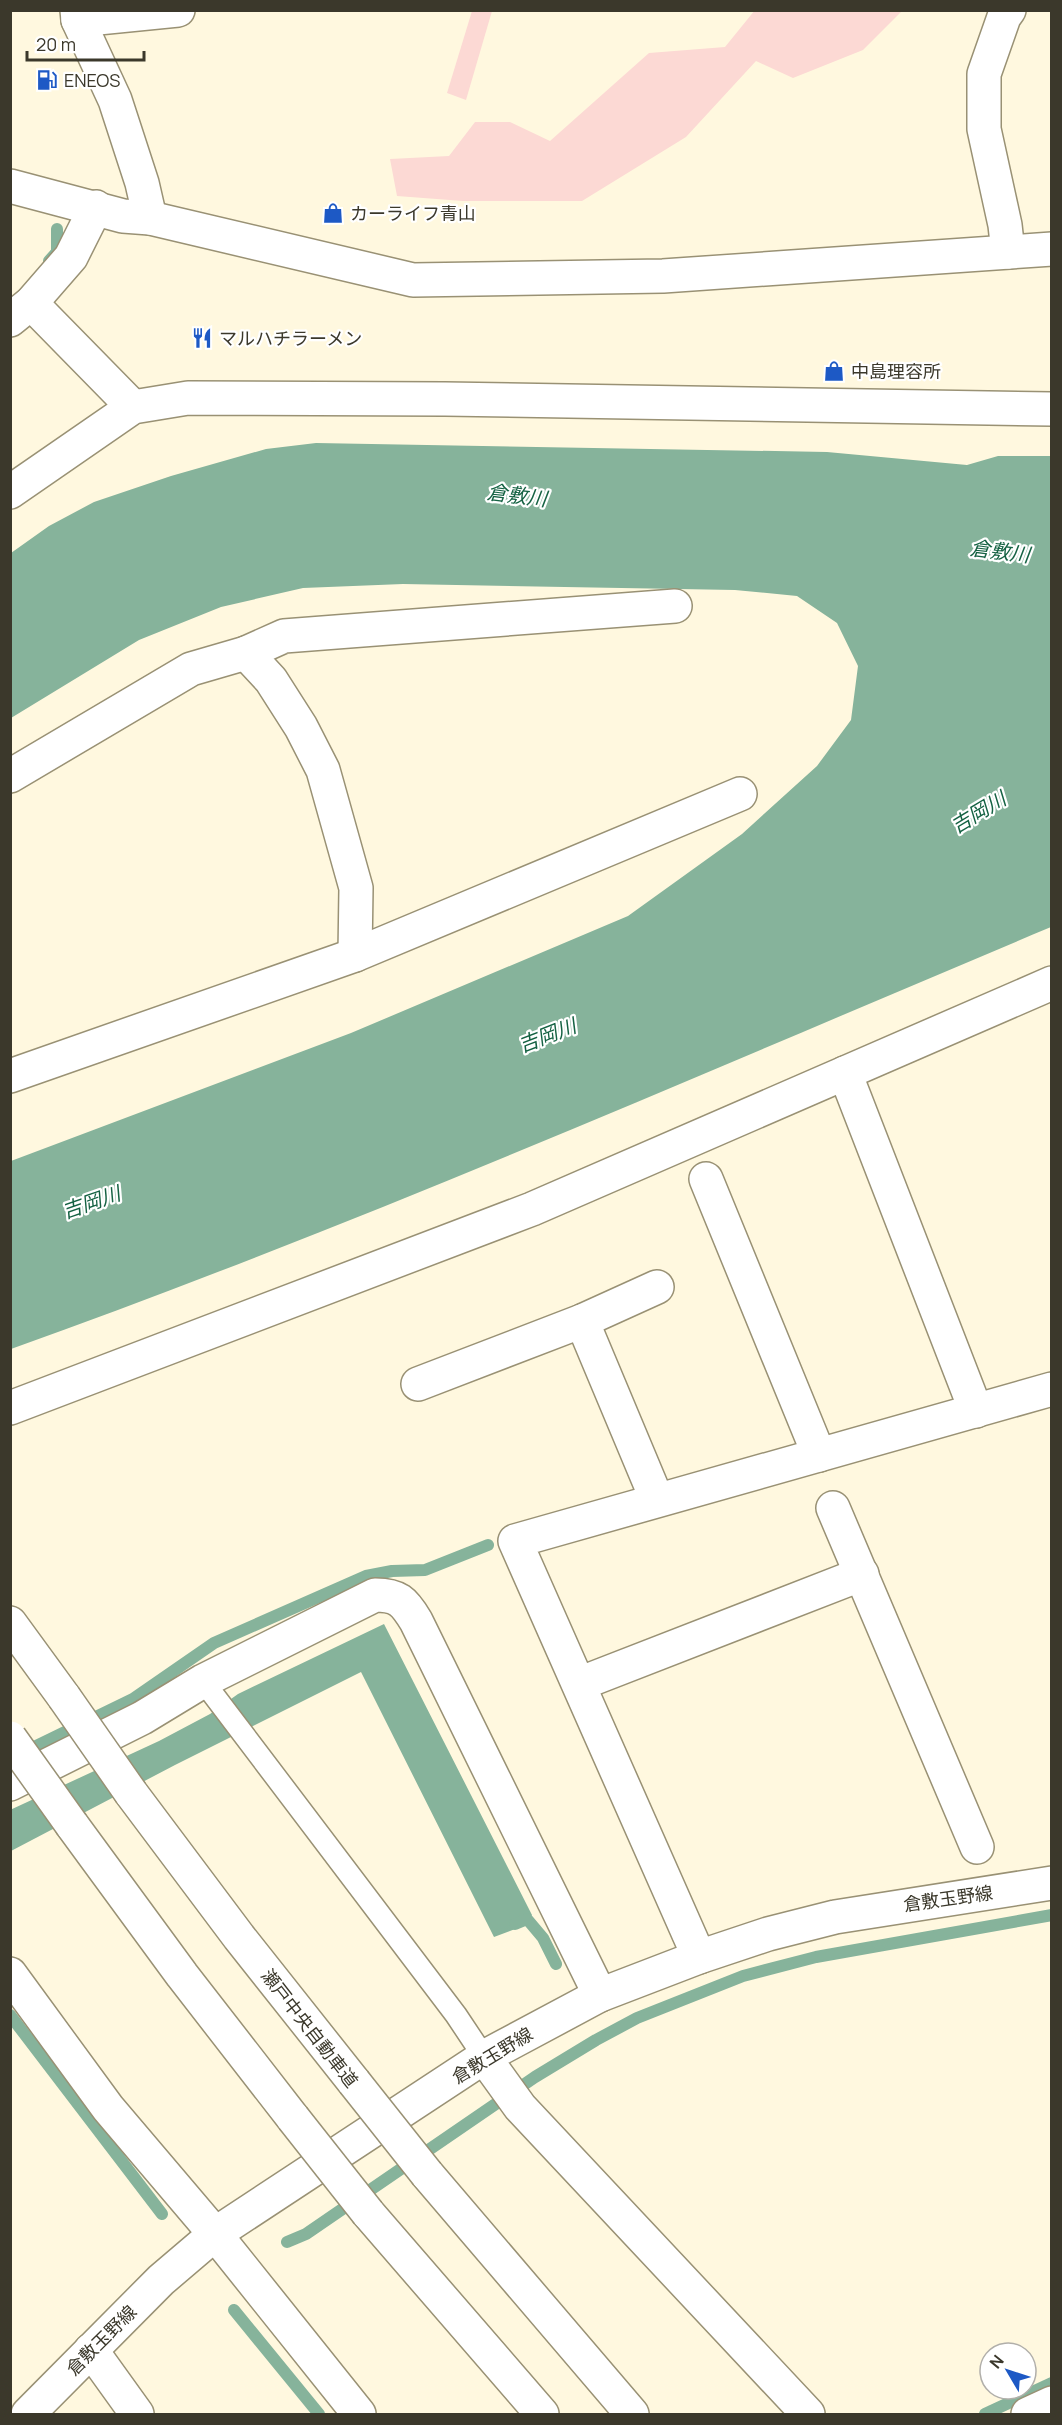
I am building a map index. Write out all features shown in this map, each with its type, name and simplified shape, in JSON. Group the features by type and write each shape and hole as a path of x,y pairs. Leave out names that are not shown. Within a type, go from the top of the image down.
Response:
{"main road":[{"path":"150,218 142,183 115,100 77,15 178,10"},
{"path":"1008,252 1005,225 984,129 984,74 1004,17 1009,10"},
{"path":"10,186 123,216 150,218 413,280 663,276 1052,249"},
{"path":"96,207 71,257 31,302 133,407"},
{"path":"10,492 133,407 188,398 445,399 1052,409"},
{"path":"10,776 191,669 246,653 284,636 675,606"},
{"path":"246,653 271,680 301,727 323,770 356,888 355,955"},
{"path":"10,1076 355,955 740,794"},
{"path":"10,1408 532,1209 1052,984"},
{"path":"844,1073 976,1411"},
{"path":"706,1179 819,1455"},
{"path":"418,1384 582,1321 657,1287"},
{"path":"582,1321 657,1500"},
{"path":"699,1957 515,1541 976,1411 1049,1398"},
{"path":"833,1508 977,1847"},
{"path":"579,1684 862,1574"},
{"path":"10,1784 142,1718 211,1691 375,1595 391,1595 406,1605 600,1995"},
{"name":"瀬戸中央自動車道","path":"10,1623 131,1793 238,1937 427,2175 632,2415"},
{"path":"10,1738 182,1975 293,2118 368,2213 542,2415"},
{"name":"倉敷玉野線","path":"28,2415 161,2280 215,2234 491,2067 600,1995 699,1957 768,1934 835,1917 1052,1883"},
{"path":"10,1974 108,2109 215,2234 359,2415"},
{"path":"491,2067 520,2107 808,2415"},
{"path":"91,2350 137,2415"},
{"path":"1028,2415 1052,2403"}],"lane":[{"path":"211,1691 456,2015 491,2067"}],"shaded area":[{"path":"755,10 902,11 863,50 793,78 756,61 686,137 582,201 463,201 397,196 390,159 449,156 475,122 510,122 550,141 649,53 725,47"},
{"path":"472,11 492,11 466,100 447,93"}],"water":[{"path":"316,443 827,452 967,465 998,456 1051,456 1051,927 404,1198 143,1301 11,1349 11,1161 351,1033 628,916 742,834 817,766 851,720 858,666 837,623 797,596 735,590 403,584 303,588 221,607 139,640 11,718 11,553 49,526 94,502 171,476 266,449"},
{"path":"384,1624 532,1915 523,1926 494,1937 361,1672 175,1765 11,1851 10,1810 159,1741 210,1714 238,1694"}],"waterway":[{"path":"49,261 57,252 57,229"},
{"path":"22,1753 133,1699 214,1643 366,1576 392,1571 425,1570 488,1545"},
{"path":"287,2242 306,2234 535,2077 637,2018 743,1976 816,1957 1052,1915"},
{"path":"515,1924 527,1919 543,1938 556,1964"},
{"path":"10,2015 162,2214"},
{"path":"234,2310 319,2414"},
{"path":"985,2414 1052,2383"}],"place":[{"name":"ENEOS","path":"47,80"},
{"name":"カーライフ青山","path":"333,213"},
{"name":"マルハチラーメン","path":"202,338"},
{"name":"中島理容所","path":"834,371"}],"water label":[{"name":"倉敷川","path":"517,495"},
{"name":"倉敷川","path":"1000,551"},
{"name":"吉岡川","path":"978,812"},
{"name":"吉岡川","path":"547,1035"},
{"name":"吉岡川","path":"91,1202"}]}
